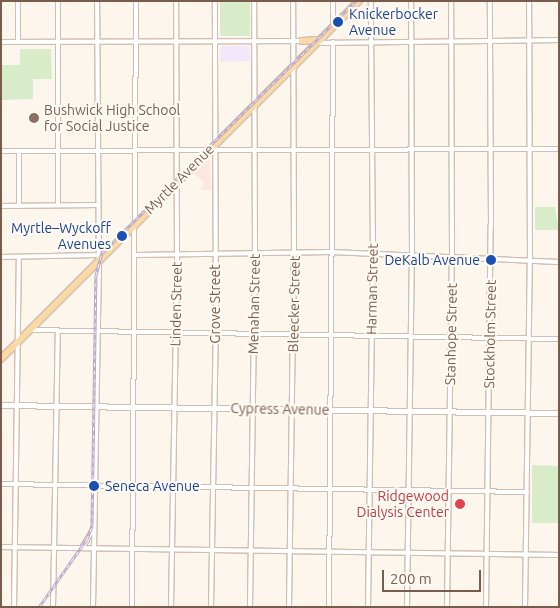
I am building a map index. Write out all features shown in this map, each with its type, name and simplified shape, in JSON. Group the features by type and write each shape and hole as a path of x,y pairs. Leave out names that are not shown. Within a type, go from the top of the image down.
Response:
{"main road":[{"name":"Myrtle Avenue","path":"1,359 100,257 359,1"},
{"path":"302,41 318,41"},
{"name":"Cypress Avenue","path":"1,405 559,413"}],"street":[{"path":"18,1 18,42"},
{"path":"58,1 58,205"},
{"path":"93,607 100,257 97,1"},
{"path":"132,607 137,255 136,1"},
{"name":"Linden Street","path":"171,607 176,333 176,1"},
{"name":"Grove Street","path":"211,607 216,334 215,1"},
{"name":"Menahan Street","path":"250,607 255,253 254,1"},
{"name":"Bleecker Street","path":"289,607 293,410 293,1"},
{"path":"333,1 333,27"},
{"name":"Harman Street","path":"368,607 373,254 372,1"},
{"path":"407,607 412,256 411,1"},
{"name":"Stanhope Street","path":"447,607 452,257 451,1"},
{"name":"Stockholm Street","path":"486,607 491,259 490,1"},
{"path":"525,607 530,260 529,1"},
{"path":"318,41 559,40"},
{"path":"1,42 302,41"},
{"path":"329,607 334,252 333,42"},
{"path":"1,151 559,149"},
{"path":"19,151 19,206"},
{"path":"1,206 98,205"},
{"path":"137,255 334,252 559,262"},
{"path":"14,607 19,257"},
{"path":"1,258 100,257"},
{"path":"30,330 559,339"},
{"path":"53,607 58,331"},
{"path":"1,484 527,492"},
{"path":"82,548 94,528"},
{"path":"1,547 559,555"}],"shaded area":[{"path":"223,46 247,46 250,48 250,61 220,62 220,48"},
{"path":"210,156 211,190 200,190 204,183 193,172"}],"green space":[{"path":"220,1 250,1 250,36 220,36"},
{"path":"20,49 51,49 52,79 33,79 33,99 1,100 1,65 20,65"},
{"path":"535,207 555,207 559,230 535,230"},
{"path":"532,465 559,466 559,523 532,523"}],"railway":[{"path":"39,607 87,539 92,526 96,275 102,253 356,1"}],"place":[{"name":"Knickerbocker Avenue","path":"338,22"},
{"name":"Bushwick High School for Social Justice","path":"34,118"},
{"name":"Myrtle–Wyckoff Avenues","path":"122,236"},
{"name":"DeKalb Avenue","path":"491,260"},
{"name":"Seneca Avenue","path":"94,486"},
{"name":"Ridgewood Dialysis Center","path":"460,504"}]}
